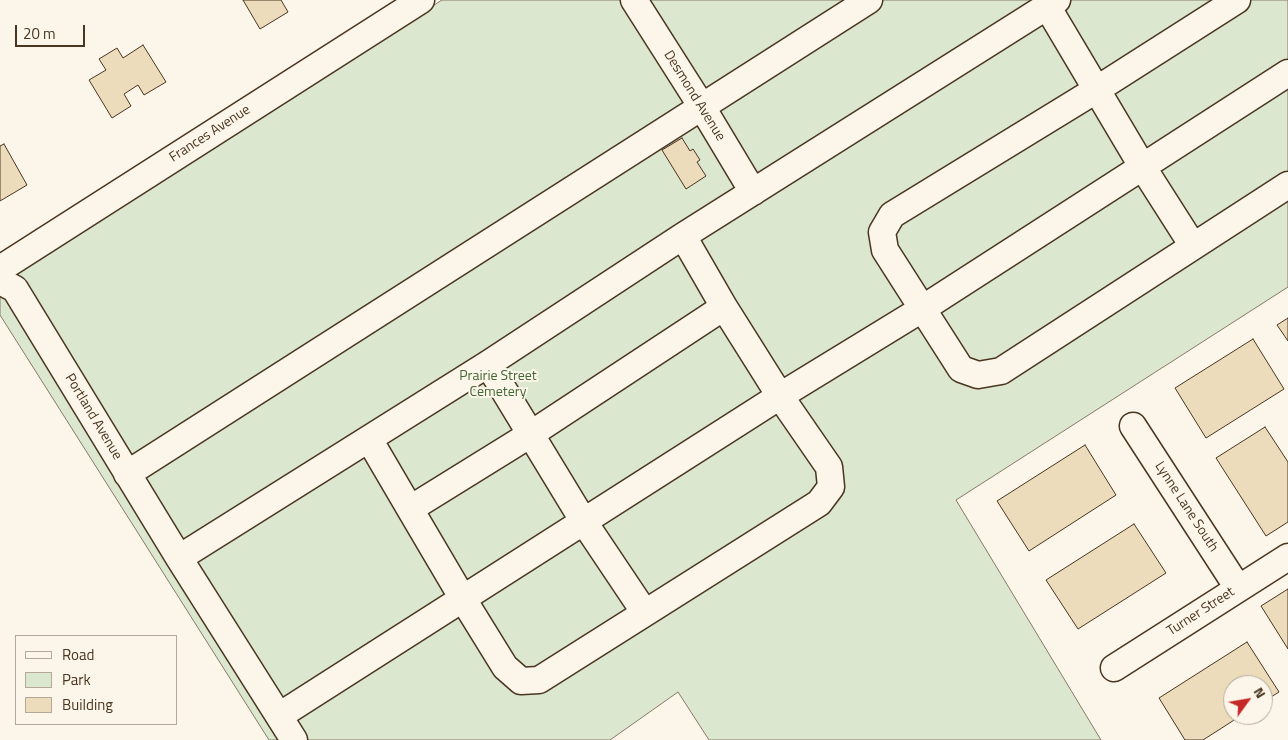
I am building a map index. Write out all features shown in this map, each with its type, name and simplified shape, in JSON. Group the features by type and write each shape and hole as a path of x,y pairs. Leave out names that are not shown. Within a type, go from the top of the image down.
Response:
{"street":[{"name":"Frances Avenue","path":"0,268 421,0"},
{"name":"Desmond Avenue","path":"634,0 753,192"},
{"path":"128,474 869,0"},
{"path":"1237,0 1096,90 892,215 882,232 885,250 961,369 978,375 1001,371 1288,185"},
{"path":"179,558 488,364 683,236 1052,3 1096,90 1193,246"},
{"path":"278,716 780,396 922,308 1288,73"},
{"path":"369,439 505,667 521,681 539,680 818,503 831,487 829,467 780,396 724,307 683,236"},
{"name":"Portland Avenue","path":"0,281 15,289 179,558 294,740"},
{"path":"410,508 531,434 724,307"},
{"path":"488,364 584,522 645,613"},
{"name":"Lynne Lane South","path":"1133,426 1238,588"},
{"name":"Turner Street","path":"1114,668 1288,557"}],"green space":[{"name":"Prairie Street Cemetery","path":"442,0 1288,0 1288,287 956,500 1101,740 709,740 678,692 610,740 269,740 0,315 0,283"}],"building":[{"path":"243,0 281,0 288,12 260,29"},
{"path":"143,45 166,82 144,95 138,85 124,94 131,106 112,118 89,80 106,70 99,59 117,48 123,58"},
{"path":"682,138 690,151 693,149 700,160 697,162 706,176 686,189 662,150"},
{"path":"4,144 27,185 0,201 0,146"},
{"path":"1288,318 1288,341 1277,325"},
{"path":"1253,339 1284,389 1206,438 1175,388"},
{"path":"1265,427 1288,462 1288,522 1266,536 1216,458"},
{"path":"1085,445 1116,495 1029,551 997,501"},
{"path":"1134,524 1166,573 1078,629 1046,580"},
{"path":"1288,589 1288,649 1261,606"},
{"path":"1247,642 1268,675 1223,675 1223,725 1226,725 1203,740 1185,740 1159,698"},
{"path":"1273,683 1279,692 1273,696"}]}
